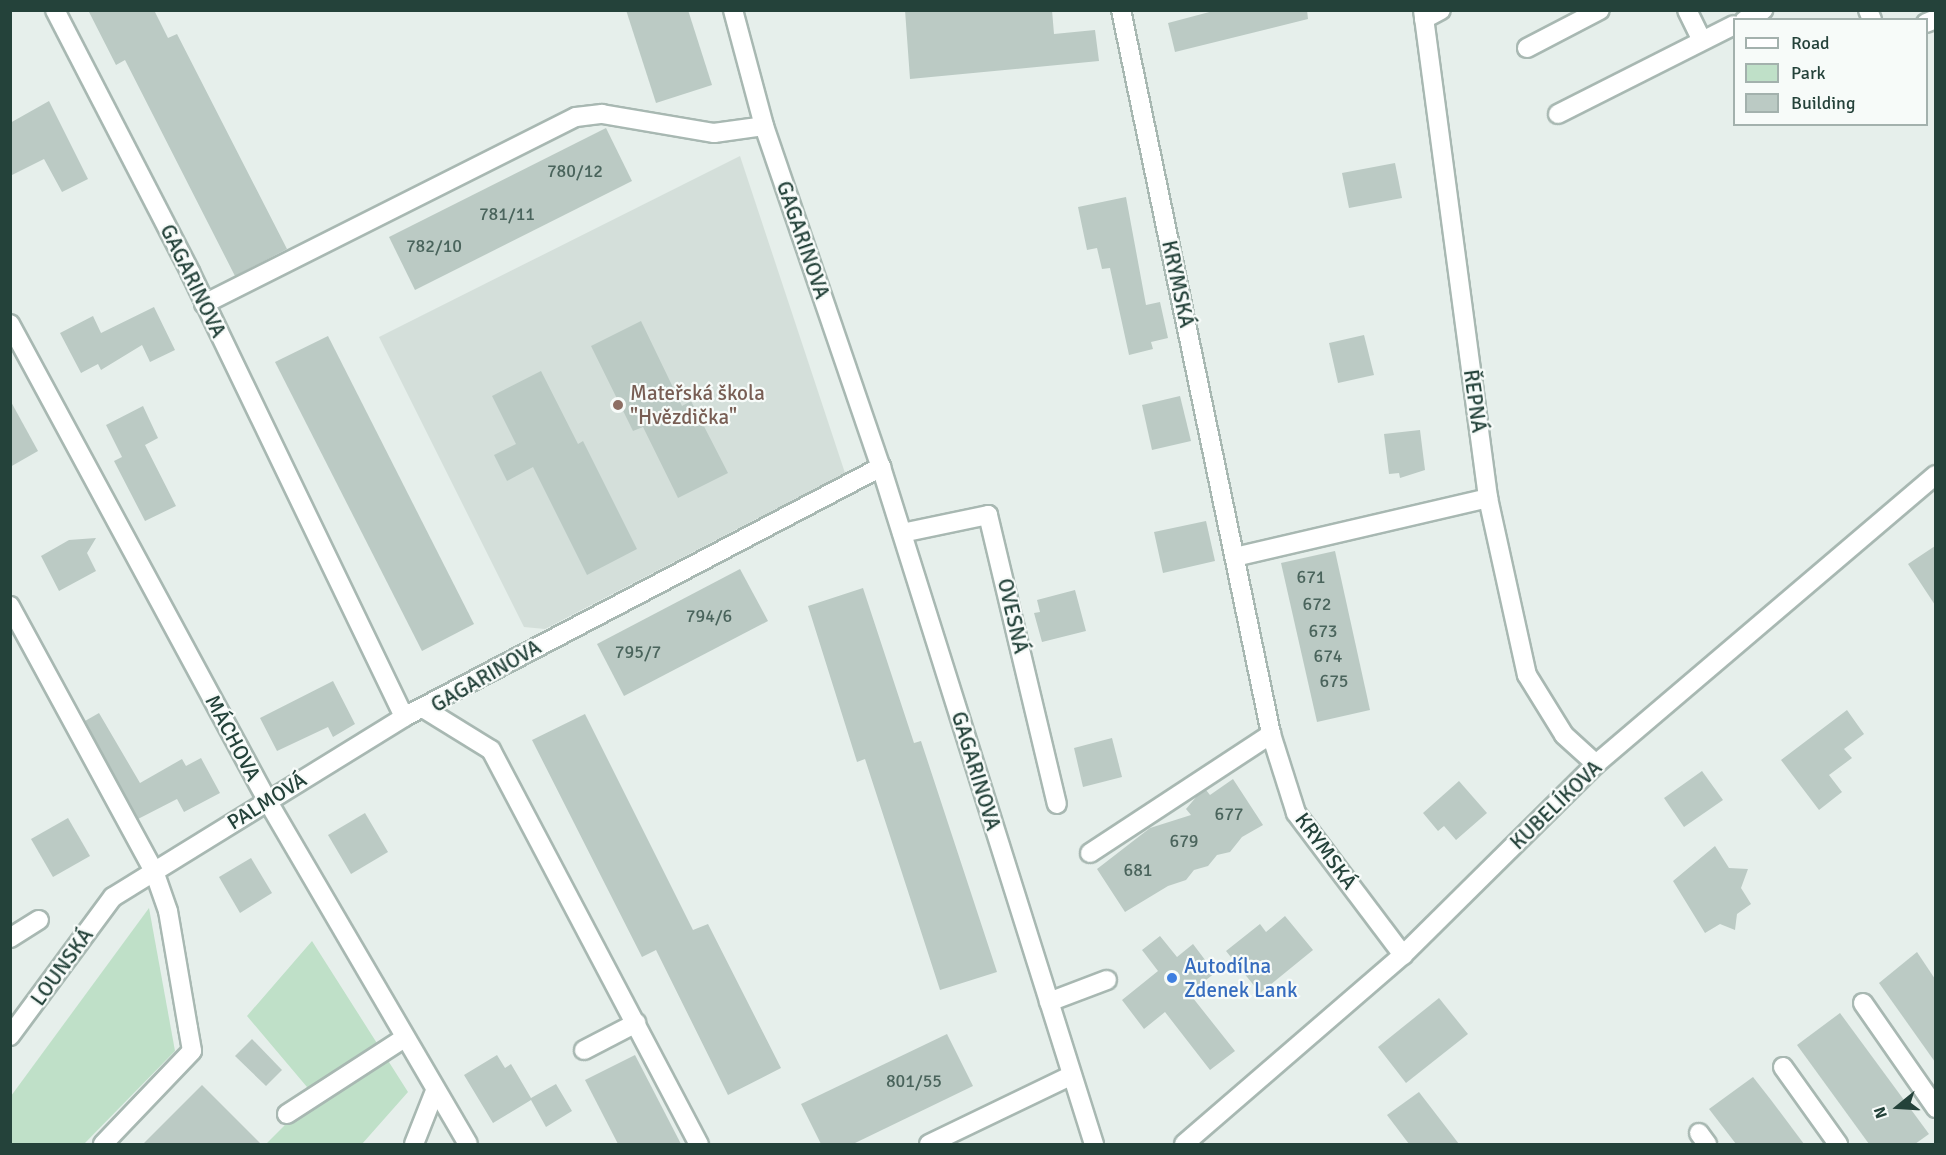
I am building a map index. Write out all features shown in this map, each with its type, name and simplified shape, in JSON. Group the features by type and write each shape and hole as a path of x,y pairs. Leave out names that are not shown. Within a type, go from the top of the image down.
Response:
{"street":[{"name":"GAGARINOVA","path":"55,10 204,304 404,717"},
{"name":"GAGARINOVA","path":"733,10 764,126 902,534 1049,1002 1070,1076 1094,1144"},
{"name":"KRYMSKÁ","path":"1121,10 1271,734 1296,813 1403,956"},
{"path":"1423,15 1441,10"},
{"path":"1527,48 1600,10"},
{"path":"1686,10 1702,41"},
{"path":"1749,18 1763,10"},
{"name":"ŘEPNÁ","path":"1423,15 1488,498 1527,675 1564,735 1596,764"},
{"path":"1558,114 1733,26"},
{"path":"204,304 576,117 602,114 714,133 764,126"},
{"name":"MÁCHOVA","path":"10,324 267,800 403,1039 468,1144"},
{"name":"GAGARINOVA","path":"423,708 880,467"},
{"name":"KUBELÍKOVA","path":"1184,1144 1403,956 1596,764 1935,475"},
{"path":"1235,557 1488,498"},
{"name":"OVESNÁ","path":"902,534 988,514 1057,804"},
{"path":"10,606 154,872 168,911 192,1051 103,1144"},
{"name":"GAGARINOVA","path":"423,708 490,750 699,1144"},
{"name":"PALMOVÁ","path":"113,897 267,800 404,717 423,708"},
{"path":"1090,853 1271,734"},
{"name":"LOUNSKÁ","path":"10,1036 113,897"},
{"path":"10,938 39,920"},
{"path":"1049,1002 1107,980"},
{"path":"1863,1003 1935,1108"},
{"path":"584,1050 636,1023"},
{"path":"287,1114 403,1039"},
{"path":"1783,1067 1838,1144"},
{"path":"929,1144 1070,1076"},
{"path":"414,1144 435,1091"}],"shaded area":[{"name":"Mateřská škola \"Hvězdička\"","path":"740,156 845,473 545,629 524,627 379,337"}],"green space":[{"path":"149,908 175,1051 84,1144 11,1144 11,1096"},
{"path":"312,941 408,1092 362,1144 266,1144 284,1126 307,1087 247,1016"}],"building":[{"path":"88,10 154,10 168,38 177,34 287,249 235,276 125,60 116,65"},
{"path":"626,10 688,10 712,85 656,103"},
{"path":"905,10 1052,10 1054,34 1095,30 1099,61 910,79"},
{"path":"1217,10 1307,10 1308,19 1175,52 1168,23"},
{"path":"49,101 88,179 62,192 44,159 10,176 10,123"},
{"path":"606,128 632,181 415,290 389,237"},
{"path":"1395,163 1402,198 1349,208 1342,173"},
{"path":"1126,197 1146,305 1160,302 1168,338 1151,342 1153,349 1129,355 1110,268 1102,269 1097,248 1087,250 1078,207"},
{"path":"154,307 175,350 150,362 142,345 101,370 98,364 81,373 60,333 93,316 101,333"},
{"path":"641,321 682,406 691,401 728,473 678,498 643,427 633,431 591,346"},
{"path":"1364,335 1374,375 1338,383 1329,343"},
{"path":"328,336 474,624 422,651 275,362"},
{"path":"541,371 578,444 583,441 637,549 587,575 533,467 507,481 494,455 516,444 492,396"},
{"path":"1180,396 1191,441 1152,450 1142,405"},
{"path":"10,400 38,451 10,467"},
{"path":"143,406 158,438 145,445 176,506 145,521 114,461 122,457 106,425"},
{"path":"1420,430 1425,470 1400,478 1399,473 1389,474 1384,434"},
{"path":"1206,521 1215,561 1163,573 1154,532"},
{"path":"96,538 87,553 96,571 59,591 41,556 69,540"},
{"path":"1935,546 1935,605 1908,564"},
{"path":"1335,551 1370,710 1317,722 1281,563"},
{"path":"740,569 768,621 624,696 597,644"},
{"path":"863,588 914,743 921,741 997,972 940,990 865,759 857,762 808,606"},
{"path":"1075,590 1086,631 1042,642 1034,613 1040,612 1037,600"},
{"path":"333,681 355,724 333,737 328,727 277,751 260,718"},
{"path":"1847,710 1864,734 1844,749 1852,758 1829,775 1842,792 1819,810 1781,760"},
{"path":"99,713 140,783 182,759 186,766 201,758 220,793 184,812 177,799 138,819 85,721"},
{"path":"585,714 693,930 708,924 781,1068 728,1095 656,950 642,957 532,740"},
{"path":"1112,738 1122,777 1083,787 1074,748"},
{"path":"1702,771 1723,800 1684,827 1664,798"},
{"path":"1233,779 1263,825 1242,837 1230,852 1217,855 1208,866 1194,870 1186,880 1168,886 1125,912 1097,869 1150,828 1191,815 1186,809 1197,796 1206,790 1210,795"},
{"path":"1459,781 1487,813 1456,840 1444,826 1438,831 1423,813"},
{"path":"365,813 388,852 351,874 328,835"},
{"path":"68,818 90,856 53,877 31,839"},
{"path":"1715,846 1729,868 1748,869 1741,888 1751,904 1737,914 1735,930 1720,924 1705,933 1673,881"},
{"path":"251,858 272,893 240,913 219,877"},
{"path":"1285,916 1313,950 1260,993 1226,951 1260,924 1266,932"},
{"path":"1160,936 1177,957 1193,944 1215,973 1189,993 1235,1051 1210,1070 1165,1012 1144,1029 1122,1000 1158,971 1142,950"},
{"path":"1917,952 1935,979 1935,1062 1879,983"},
{"path":"1439,998 1468,1034 1406,1083 1378,1047"},
{"path":"1840,1013 1929,1134 1915,1144 1869,1144 1797,1045"},
{"path":"947,1034 973,1086 853,1144 821,1144 801,1104"},
{"path":"252,1039 282,1070 266,1086 235,1056"},
{"path":"497,1055 505,1068 511,1064 531,1098 556,1084 572,1111 546,1127 531,1100 493,1123 464,1075"},
{"path":"635,1055 681,1144 618,1144 585,1080"},
{"path":"1753,1077 1804,1144 1736,1144 1709,1109"},
{"path":"202,1085 261,1144 143,1144"},
{"path":"1419,1092 1459,1144 1409,1144 1387,1115"}],"place":[{"name":"Mateřská škola \"Hvězdička\"","path":"618,405"},
{"name":"Autodílna Zdenek Lank","path":"1172,978"}]}
